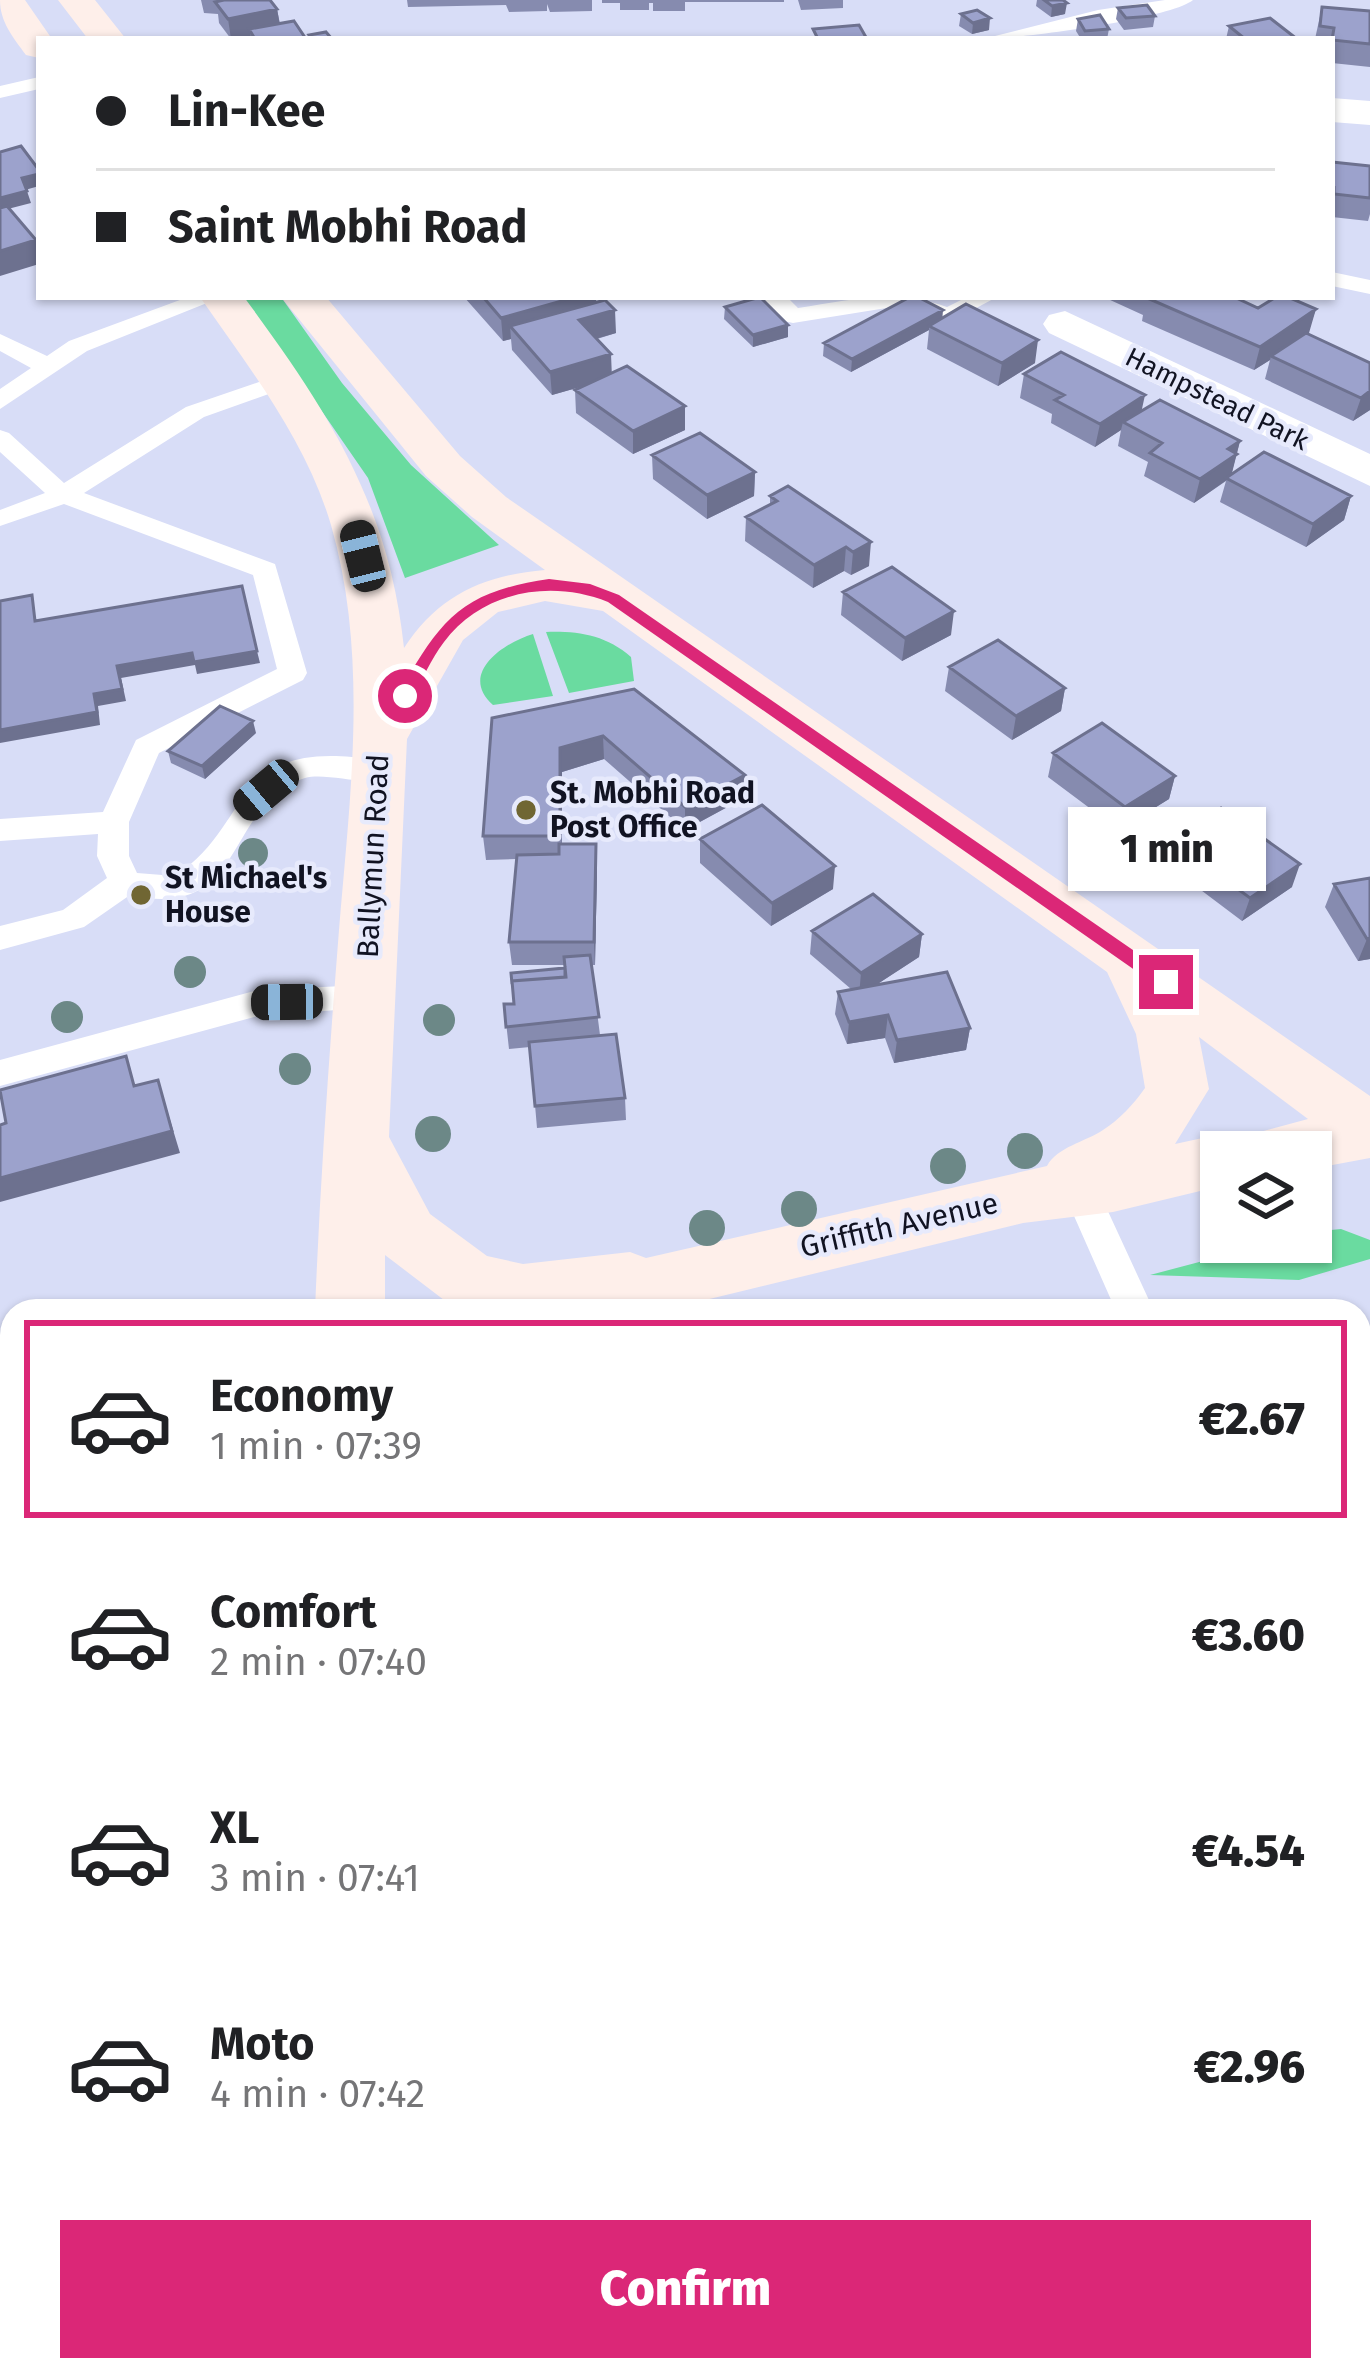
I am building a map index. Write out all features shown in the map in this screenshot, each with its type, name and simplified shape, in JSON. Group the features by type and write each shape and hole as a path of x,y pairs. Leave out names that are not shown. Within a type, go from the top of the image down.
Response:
{"main road":[{"path":"76,0 105,36"},
{"path":"8,1 36,43"},
{"name":"Ballymun Road","path":"224,300 324,449 354,522 374,601 379,756 350,1299"},
{"path":"305,300 443,466 489,507 1298,1075 1369,1131"},
{"path":"379,756 436,641 462,612 509,591 549,584 590,589 613,598"},
{"path":"1052,1194 1116,1158 1148,1132 1177,1089 1175,1061 1130,957"},
{"path":"1332,1139 1369,1131"},
{"path":"356,1138 406,1233 468,1280 523,1294 686,1288"},
{"name":"Griffith Avenue","path":"636,1299 1052,1194 1200,1164"}],"street":[{"path":"1335,110 1370,113"},
{"path":"1335,140 1370,143"},
{"name":"Hampstead Park","path":"1065,324 1370,472"}],"lane":[{"path":"1007,36 1098,16 1161,17 1183,0"},
{"path":"0,92 36,84"},
{"path":"1335,280 1370,287"},
{"path":"0,401 78,346 201,300"},
{"path":"776,300 793,316 895,300"},
{"path":"904,300 948,316 979,300"},
{"path":"0,340 46,366"},
{"path":"0,518 21,514 61,494 195,411 282,381"},
{"path":"0,438 61,494 265,570 293,673 148,747 114,821 113,856 124,882 151,892 191,882 216,865 247,807 285,774 379,756"},
{"path":"0,830 114,821"},
{"path":"0,938 73,920 124,882"},
{"path":"0,1073 259,1003 365,998"},
{"path":"1052,1194 1126,1299"}],"green space":[{"path":"245,300 283,300 342,383 411,465 499,545 405,578 368,478"},
{"path":"546,632 580,634 612,644 631,657 634,681 569,693"},
{"path":"533,634 553,696 493,705 483,693 482,671 498,652"},
{"path":"1332,1230 1370,1240 1370,1259 1299,1280 1150,1275 1200,1262 1332,1263"}],"building":[{"path":"270,0 277,9 228,19 215,2"},
{"path":"1147,5 1155,16 1126,18 1118,8"},
{"path":"1322,7 1370,11 1370,44 1335,40 1334,28 1320,26"},
{"path":"977,10 990,18 973,23 961,14"},
{"path":"1100,15 1109,29 1085,31 1078,19"},
{"path":"1270,18 1293,36 1241,36 1229,26"},
{"path":"294,21 304,36 253,36 249,29"},
{"path":"859,25 865,36 816,36 813,29"},
{"path":"21,146 36,166 36,175 22,178 27,191 0,198 0,152"},
{"path":"1335,162 1370,166 1370,198 1335,194"},
{"path":"7,206 36,240 0,251 0,208"},
{"path":"486,300 565,300 501,318"},
{"path":"605,300 615,310 579,320 611,354 550,372 510,326"},
{"path":"763,300 788,325 753,335 725,307"},
{"path":"904,300 924,300 943,310 852,359 824,343"},
{"path":"1152,300 1241,300 1258,308 1271,300 1295,300 1316,309 1260,347"},
{"path":"966,304 1038,340 1002,363 929,326"},
{"path":"1306,333 1370,363 1370,391 1361,398 1271,356"},
{"path":"1061,352 1145,395 1100,424 1055,400 1064,395 1024,374"},
{"path":"627,366 685,406 633,431 575,390"},
{"path":"1160,400 1240,441 1228,449 1237,454 1200,479 1150,453 1162,443 1123,422"},
{"path":"700,433 755,472 707,495 652,455"},
{"path":"1264,452 1351,496 1313,524 1226,478"},
{"path":"788,486 871,542 853,552 846,547 814,565 746,517 777,501 770,496"},
{"path":"892,567 954,611 905,638 843,592"},
{"path":"242,586 257,651 194,662 192,653 117,666 122,689 94,694 97,712 0,730 0,601 32,595 35,621"},
{"path":"998,640 1065,688 1016,716 949,667"},
{"path":"634,689 745,775 685,807 603,736 560,748 560,836 483,836 492,718"},
{"path":"220,706 253,721 202,766 168,751"},
{"path":"1102,723 1175,776 1125,807 1053,753"},
{"path":"762,805 835,866 772,903 700,839"},
{"path":"1221,808 1300,864 1250,898 1171,840"},
{"path":"559,844 596,844 594,942 509,942 517,855 559,854"},
{"path":"1370,878 1370,938 1367,939 1334,884"},
{"path":"873,894 922,934 861,973 812,931"},
{"path":"590,955 599,1017 506,1027 504,1004 514,1004 512,981 566,977 564,957"},
{"path":"565,968 565,977 512,984 511,973"},
{"path":"947,972 970,1028 897,1040 888,1015 849,1022 838,992"},
{"path":"616,1034 625,1098 535,1106 529,1042"},
{"path":"126,1056 134,1086 158,1080 172,1131 0,1178 0,1125 6,1123 0,1090"}],"place":[{"name":"St. Mobhi Road Post Office","path":"526,810"},
{"name":"St Michael's House","path":"141,895"}],"route":[{"path":"405,696 445,628 481,601 549,584 590,589 613,598 1166,982"}]}
